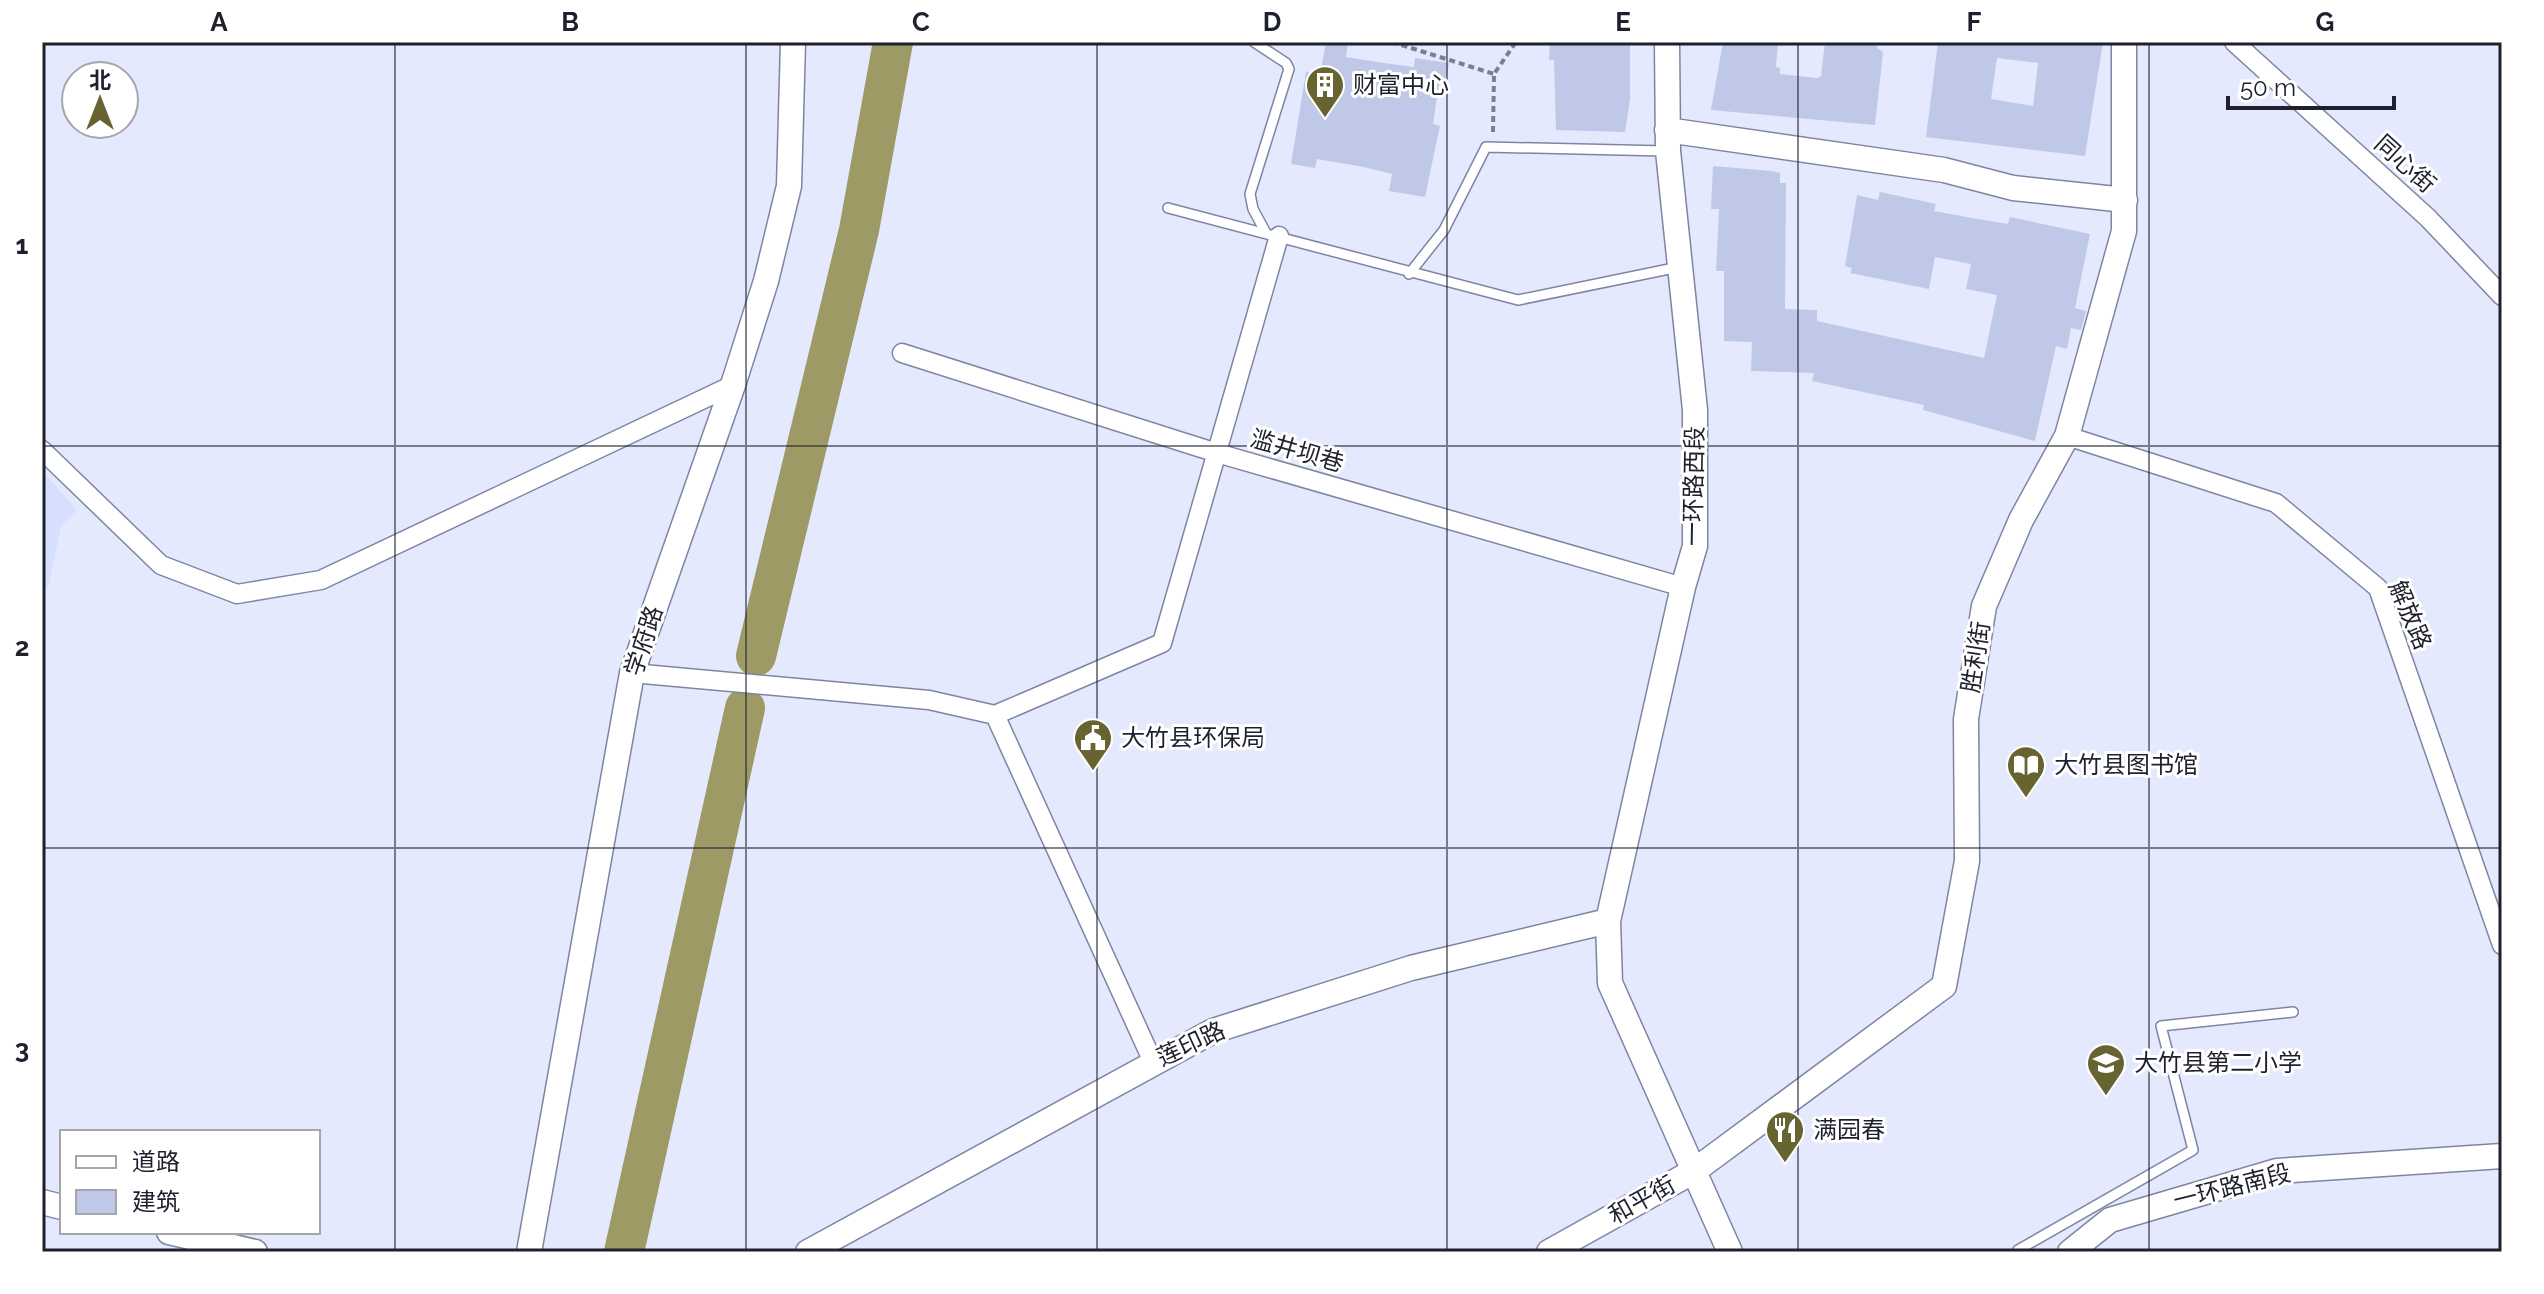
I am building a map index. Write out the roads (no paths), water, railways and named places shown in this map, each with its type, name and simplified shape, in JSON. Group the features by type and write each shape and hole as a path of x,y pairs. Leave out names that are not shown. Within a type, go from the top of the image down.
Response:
{"street":[{"name":"学府路","path":"529,1252 632,673 733,385 766,281 789,186 793,42"},
{"name":"一环路西段","path":"1608,921 1683,587 1695,546 1695,410 1667,140 1667,42"},
{"name":"胜利街","path":"1694,1171 1944,986 1967,861 1966,719 1984,606 2021,520 2067,436 2124,231 2124,42"},
{"name":"同心街","path":"2234,42 2428,218 2502,296"},
{"path":"1667,140 1944,170 2013,188 2125,200"},
{"path":"632,673 929,700 995,715 1162,643 1217,453 1272,235"},
{"name":"滥井坝巷","path":"902,353 1217,453 1683,587"},
{"path":"42,450 161,565 237,594 321,580 733,385"},
{"name":"解放路","path":"2067,436 2276,503 2378,588 2502,945"},
{"path":"995,715 1153,1062"},
{"path":"1608,921 1610,983 1730,1252"},
{"name":"莲印路","path":"808,1252 1213,1031 1411,968 1608,921"},
{"name":"一环路南段","path":"2070,1252 2110,1220 2277,1171 2502,1156"},
{"name":"和平街","path":"1549,1252 1694,1171"},
{"path":"178,1234 255,1252"}],"lane":[{"path":"1254,42 1286,63 1289,69 1250,194 1253,209 1272,235"},
{"path":"1409,274 1444,230 1486,147 1667,140"},
{"path":"1168,208 1409,274 1518,300 1679,267"},
{"path":"2020,1252 2018,1250 2193,1150 2161,1026 2293,1012"}],"waterway":[{"path":"756,656 859,230 893,42"},
{"path":"624,1252 745,708"}],"place":[{"name":"财富中心","path":"1325,119"},
{"name":"大竹县环保局","path":"1093,772"},
{"name":"大竹县图书馆","path":"2026,799"},
{"name":"大竹县第二小学","path":"2106,1097"},
{"name":"满园春","path":"1785,1164"}]}
